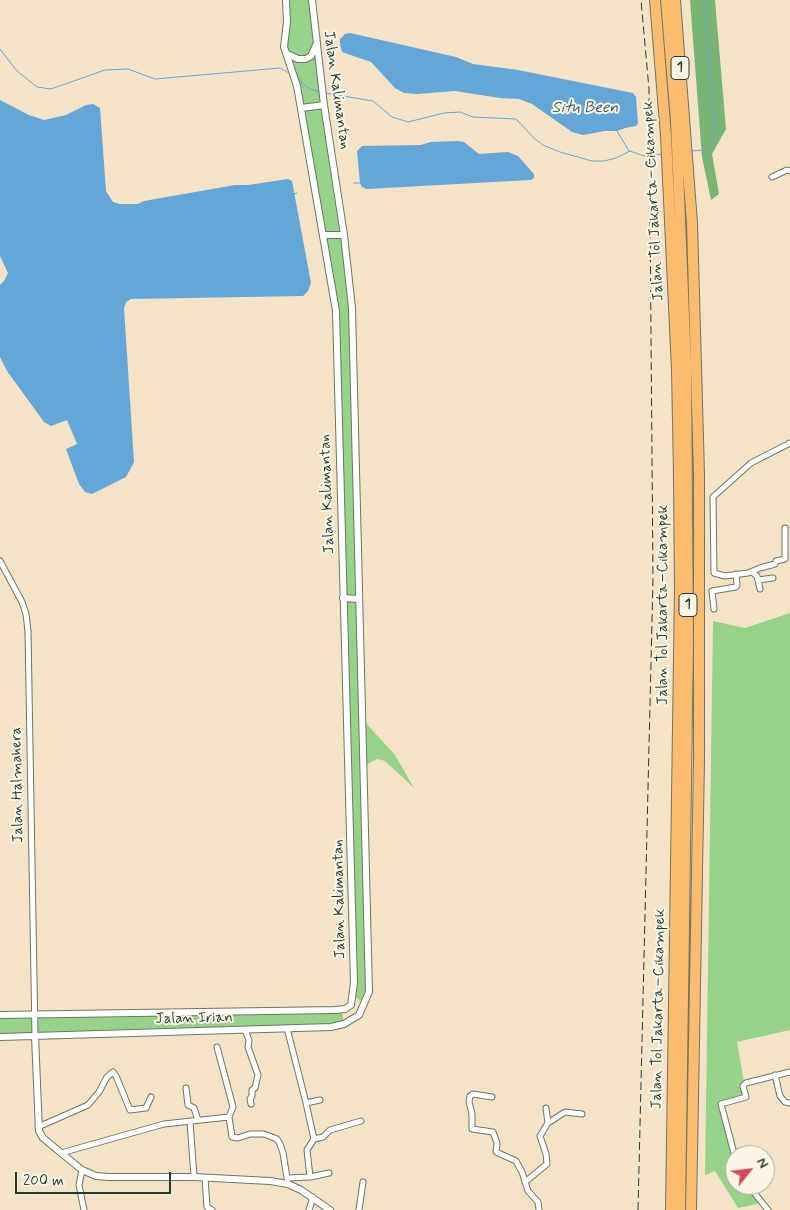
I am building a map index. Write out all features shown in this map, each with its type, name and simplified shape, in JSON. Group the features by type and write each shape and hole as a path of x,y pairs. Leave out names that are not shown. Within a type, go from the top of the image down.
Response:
{"highway":[{"name":"Jalan Tol Jakarta–Cikampek","path":"655,0 668,164 677,370 680,589 671,1210"},
{"name":"1","path":"666,0 676,121 686,367 688,639 680,1210"},
{"name":"1","path":"673,0 692,223 700,584 699,780 691,1210"},
{"name":"1","path":"673,0 685,194 693,491 692,731 685,1210"}],"street":[{"name":"Jalan Kalimantan","path":"286,0 287,22 284,43 297,86 336,311 354,993"},
{"name":"Jalan Kalimantan","path":"312,0 316,44 344,235 352,308 369,992"},
{"path":"286,54 298,59 306,59 311,56 316,44"},
{"path":"301,108 324,105"},
{"path":"772,177 787,170 790,171"},
{"path":"323,236 344,235"},
{"path":"785,528 785,558 752,572 725,576 714,573 713,497 751,464 790,443"},
{"name":"Jalan Halmahera","path":"0,561 22,602 28,631 35,1036"},
{"path":"752,572 758,580 760,589"},
{"path":"714,609 712,591 736,587 736,574"},
{"path":"758,580 773,578"},
{"path":"343,598 359,599"},
{"path":"354,993 355,998 362,1000 369,992"},
{"name":"Jalan Irian","path":"0,1036 339,1026 359,1015 369,992"},
{"path":"336,1010 345,1009 351,1005 354,993"},
{"path":"336,1010 343,1015 343,1020 339,1026"},
{"name":"Jalan Irian","path":"0,1015 336,1010"},
{"path":"287,1028 314,1139"},
{"path":"245,1030 249,1040 248,1047 258,1075 250,1098 251,1104"},
{"path":"35,1036 38,1127 43,1138 82,1170 96,1176 109,1177 194,1177 288,1181 329,1173"},
{"path":"217,1047 233,1107 229,1117 232,1136 238,1138 250,1134 264,1134 277,1140 283,1153 288,1181 330,1210"},
{"path":"38,1127 84,1108 91,1103 107,1077 113,1072 130,1110 146,1108 151,1097"},
{"path":"732,1145 721,1104 746,1097 743,1086 746,1083 790,1072"},
{"path":"775,1076 780,1096 790,1103"},
{"path":"186,1088 188,1105 194,1108 198,1120"},
{"path":"492,1097 474,1094 470,1096 472,1129 493,1132 497,1143 496,1152 516,1161 528,1191 538,1202 539,1210"},
{"path":"306,1103 320,1100"},
{"path":"546,1108 548,1123"},
{"path":"525,1182 547,1164 540,1136 548,1123 565,1112 582,1114"},
{"path":"61,1153 164,1124 229,1117"},
{"path":"190,1121 194,1177"},
{"path":"310,1177 307,1150 314,1139 323,1137 330,1130 362,1121"},
{"path":"82,1170 79,1185 84,1210"},
{"path":"205,1178 207,1206 212,1210"},
{"path":"359,1210 363,1182"},
{"path":"756,1195 768,1210"},
{"path":"309,1210 313,1197"}],"green space":[{"path":"286,0 311,0 352,308 363,720 395,755 414,788 385,761 377,759 364,767 369,992 363,1000 355,997 336,311 301,108 284,43"},
{"path":"690,0 715,0 726,129 712,154 719,194 711,200 702,157"},
{"path":"790,613 790,1030 737,1042 746,1094 723,1101 733,1145 725,1145 725,1187 715,1171 705,1175 713,621 745,628"},
{"path":"339,1010 343,1015 343,1020 339,1026 0,1037 0,1015"},
{"path":"730,1195 755,1195 762,1203 738,1208"}],"water":[{"name":"Situ Been","path":"350,33 456,57 473,64 518,70 633,93 636,97 638,123 636,126 617,131 583,135 572,132 532,104 519,99 455,91 417,94 404,93 395,88 371,62 342,52 340,39 345,34"},
{"path":"0,100 29,115 44,120 66,115 86,105 93,104 100,108 106,191 113,202 120,204 138,204 144,201 235,185 288,179 292,181 311,283 308,291 303,296 131,299 126,302 124,308 134,462 126,477 92,494 85,492 79,484 66,449 77,444 67,420 51,426 44,422 7,371 0,357 0,285 8,273 0,256"},
{"path":"431,142 464,142 479,154 508,152 518,156 534,174 534,178 531,180 367,189 362,187 360,183 357,151 362,146 421,145"}],"waterway":[{"path":"692,151 705,150 712,143 715,130 704,0"},
{"path":"0,49 17,71 37,87 51,89 105,70 128,69 155,79 280,68 289,73"},
{"path":"298,80 310,89 321,92"},
{"path":"325,93 373,101 392,117 408,122 444,113 460,112 473,117 516,119 543,145 592,161 616,158 630,151 644,156 663,154"},
{"path":"617,131 629,151"},
{"path":"354,183 360,183"}],"railway":[{"path":"638,1210 653,578 649,89 641,0"}]}
